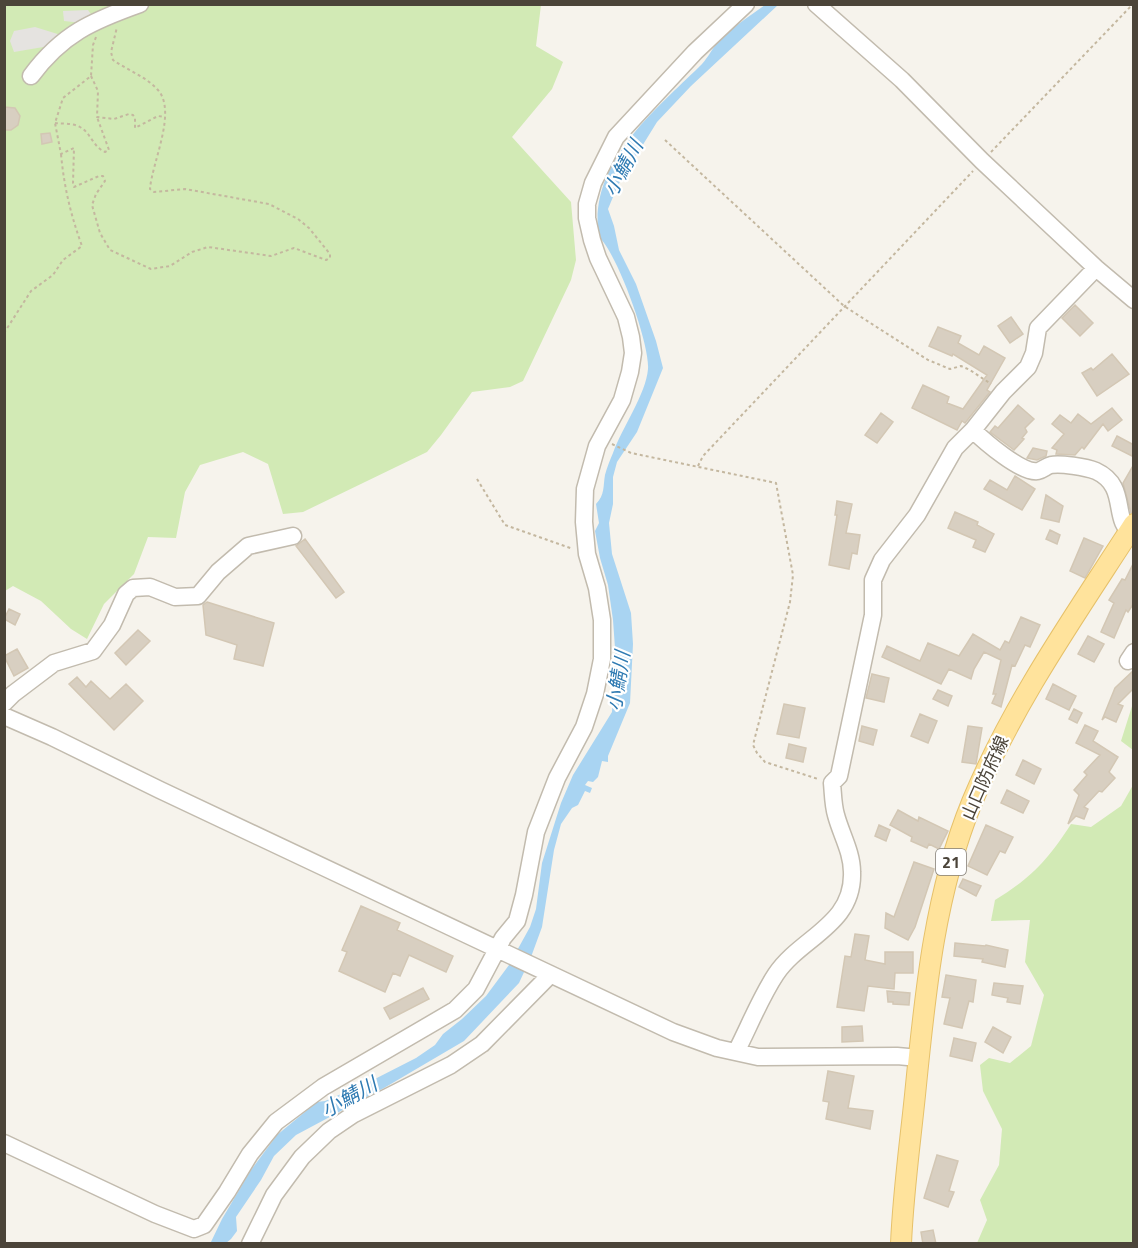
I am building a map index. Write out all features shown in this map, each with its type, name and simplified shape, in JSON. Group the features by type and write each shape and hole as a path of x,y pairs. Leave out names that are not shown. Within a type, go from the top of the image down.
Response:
{"main road":[{"name":"山口防府線","path":"901,1244 933,938 954,853 972,802 998,745 1029,689 1132,530"}],"street":[{"path":"31,76 43,60 78,30 140,4"},
{"path":"4,1143 155,1214 194,1229 204,1224 250,1154 276,1122 323,1087 455,1010 476,989 517,921 536,832 557,778 584,727 595,694 602,660 602,620 597,588 587,554 584,522 585,489 594,454 622,400 633,353 626,317 592,240 587,218 587,204 593,183 616,137 695,52 746,4"},
{"path":"816,4 902,80 982,161 1096,268 1134,300"},
{"path":"736,1053 774,976 785,962 840,914 848,900 852,871 849,853 835,813 832,783 838,776 867,649 873,615 873,580 882,560 917,516 955,448 973,430 1003,392 1028,367 1034,353 1038,328 1096,268"},
{"path":"973,430 999,453 1031,470 1038,471 1052,464 1079,467 1095,471 1109,479 1114,486 1122,524 1132,530"},
{"path":"4,703 54,663 93,651 112,625 126,594 133,588 150,587 175,597 198,596 218,572 248,546 293,536"},
{"path":"4,716 674,1032 717,1048 758,1057 919,1058"},
{"path":"250,1244 274,1195 302,1157 329,1131 354,1114 451,1065 482,1044 545,972"}],"path":[{"path":"698,466 703,456 844,306 1133,4"},
{"path":"61,154 74,148 74,187 103,176 105,181 92,205 96,222 110,250 151,269 170,266 192,252 208,248 271,256 294,248 326,260 330,258 330,254 309,228 298,219 269,204 184,189 154,192 150,189 166,107 162,95 155,87 113,60 111,52 118,12"},
{"path":"55,123 83,128 95,144 105,152 109,150 97,117 98,91 91,76 93,45 98,34"},
{"path":"4,333 31,291 53,275 63,260 82,246 66,195 55,123 66,94 91,76"},
{"path":"97,117 114,119 129,114 133,115 135,128 158,116 165,117"},
{"path":"665,140 844,306 928,360 950,369 962,366 1003,392"},
{"path":"603,439 631,453 776,483 793,574 791,593 753,745 765,762 832,783"},
{"path":"477,479 505,525 587,554"}],"green space":[{"path":"5,5 541,5 536,46 563,62 552,89 512,137 571,202 576,260 571,280 523,381 510,387 472,392 427,452 303,512 283,514 268,464 243,452 200,465 185,492 176,538 148,537 134,574 104,604 87,639 71,629 41,601 13,586 5,591"},
{"path":"1133,703 1133,750 1121,741"},
{"path":"1133,785 1133,1243 977,1243 987,1220 980,1200 999,1165 1002,1129 983,1091 980,1065 989,1058 1010,1063 1031,1046 1044,995 1025,962 1030,920 991,921 995,900 1019,884 1038,867 1071,824 1091,827 1121,806"}],"shaded area":[{"path":"88,10 93,17 83,23 64,21 63,11"},
{"path":"35,27 64,36 55,45 14,52 10,41 14,31"}],"water":[{"name":"小鯖川","path":"765,5 778,5 691,86 657,122 618,185 608,209 619,250 636,284 663,368 637,432 617,462 613,477 613,504 609,523 612,554 631,613 633,644 630,703 608,756 608,762 602,761 598,777 593,782 588,781 585,785 592,788 590,793 585,791 578,805 572,808 561,824 554,850 542,927 531,957 519,983 464,1041 384,1088 296,1135 274,1156 236,1217 237,1231 231,1239 226,1243 210,1244 251,1170 277,1135 317,1102 325,1101 369,1082 416,1058 435,1045 443,1034 486,996 509,965 530,927 536,909 542,863 561,803 573,775 612,712 615,648 613,620 608,585 595,531 599,523 596,504 602,494 605,475 617,443 643,389 648,369 644,340 631,300 615,261 599,237 598,211 603,186 613,163 644,122 702,64 723,37"}],"building":[{"path":"4,107 15,108 20,116 18,125 11,130 4,130"},
{"path":"50,133 52,142 42,144 41,134"},
{"path":"1075,305 1093,323 1080,336 1062,318"},
{"path":"1011,317 1023,334 1010,343 998,326"},
{"path":"938,327 961,336 958,343 979,355 984,346 1005,358 987,390 990,392 965,423 962,421 957,430 912,408 923,385 949,397 947,403 963,409 987,375 953,354 952,356 929,346"},
{"path":"1112,354 1129,374 1097,396 1082,373 1091,368 1093,370"},
{"path":"1018,405 1034,419 1025,428 1027,432 1022,438 1024,439 1014,450 990,432 995,426 998,428"},
{"path":"1112,408 1122,420 1108,431 1103,424 1084,449 1082,447 1075,455 1056,454 1057,450 1052,448 1064,434 1052,424 1060,415 1071,423 1078,414 1091,424"},
{"path":"881,413 893,422 877,443 865,435"},
{"path":"1117,436 1134,445 1134,457 1112,446"},
{"path":"1033,448 1047,451 1046,456 1037,460 1027,458"},
{"path":"1134,464 1134,512 1131,513 1123,483"},
{"path":"1015,476 1035,489 1022,510 984,489 990,480 1007,490"},
{"path":"1046,495 1063,506 1059,522 1041,518"},
{"path":"837,501 852,504 846,533 860,535 857,554 852,553 849,569 829,565"},
{"path":"955,512 978,522 977,525 994,534 985,552 973,547 976,540 948,528"},
{"path":"1050,530 1060,535 1057,544 1046,539"},
{"path":"1084,538 1103,546 1085,578 1070,571"},
{"path":"305,539 344,592 336,598 296,546"},
{"path":"1134,562 1134,603 1128,612 1126,610 1114,638 1101,632 1114,603 1109,600 1122,579 1125,580"},
{"path":"207,602 274,623 263,666 234,659 237,645 206,635 203,605"},
{"path":"9,609 20,614 15,625 4,619"},
{"path":"1021,617 1040,625 1030,647 1025,645 1015,666 1012,665 1001,707 992,703 996,694 993,694 1001,660 984,652 971,679 949,669 941,684 882,657 887,646 920,661 928,643 959,656 973,634 1000,650 1005,641 1009,643"},
{"path":"138,630 150,641 126,665 115,653"},
{"path":"1088,636 1104,644 1094,662 1078,654"},
{"path":"17,649 28,668 14,676 4,656"},
{"path":"1134,670 1134,688 1118,704 1123,706 1116,722 1105,717 1102,720 1115,688"},
{"path":"872,674 889,678 884,702 866,698"},
{"path":"77,677 86,687 91,681 110,699 126,684 143,701 114,730 69,684"},
{"path":"1053,684 1076,696 1069,710 1046,699"},
{"path":"938,690 952,696 948,706 933,699"},
{"path":"784,704 805,708 799,738 777,734"},
{"path":"1074,709 1082,713 1077,723 1069,719"},
{"path":"920,714 937,721 928,743 911,736"},
{"path":"1085,725 1098,731 1093,741 1118,757 1109,772 1115,778 1084,807 1088,809 1084,819 1076,816 1068,824 1079,795 1074,790 1087,775 1084,772 1100,755 1076,743"},
{"path":"862,726 877,730 873,745 859,741"},
{"path":"968,726 982,728 976,764 962,762"},
{"path":"789,744 806,748 803,762 786,758"},
{"path":"1023,760 1041,769 1034,784 1016,775"},
{"path":"1007,790 1029,801 1023,813 1001,803"},
{"path":"898,810 918,821 919,817 948,831 939,849 929,844 927,848 911,841 912,837 890,825"},
{"path":"879,825 890,830 886,841 875,836"},
{"path":"986,825 1013,837 1005,853 1000,851 987,875 968,866"},
{"path":"914,862 934,869 915,927 908,940 885,928 886,913 894,917"},
{"path":"963,879 981,886 976,896 959,887"},
{"path":"361,906 400,923 397,930 453,956 446,972 409,955 400,976 393,973 385,992 339,971 347,952 342,950"},
{"path":"855,934 869,936 865,960 885,964 885,952 913,952 913,973 895,973 894,989 868,986 864,1011 837,1007 845,956 851,957"},
{"path":"955,943 986,945 1008,950 1005,967 982,962 983,959 954,956"},
{"path":"946,975 976,980 973,1002 969,1001 962,1028 944,1024 950,998 942,997"},
{"path":"994,983 1023,986 1020,1004 1007,1002 1008,998 992,995"},
{"path":"423,988 429,999 390,1019 384,1008"},
{"path":"887,991 910,993 909,1005 888,1002"},
{"path":"862,1026 863,1041 842,1042 842,1027"},
{"path":"993,1027 1011,1037 1003,1053 985,1042"},
{"path":"954,1038 976,1043 972,1061 950,1056"},
{"path":"828,1071 854,1076 848,1108 873,1111 870,1129 826,1119 829,1102 823,1101"},
{"path":"937,1155 958,1161 949,1191 954,1192 948,1207 924,1198"},
{"path":"933,1230 936,1244 923,1244 921,1232"}]}
